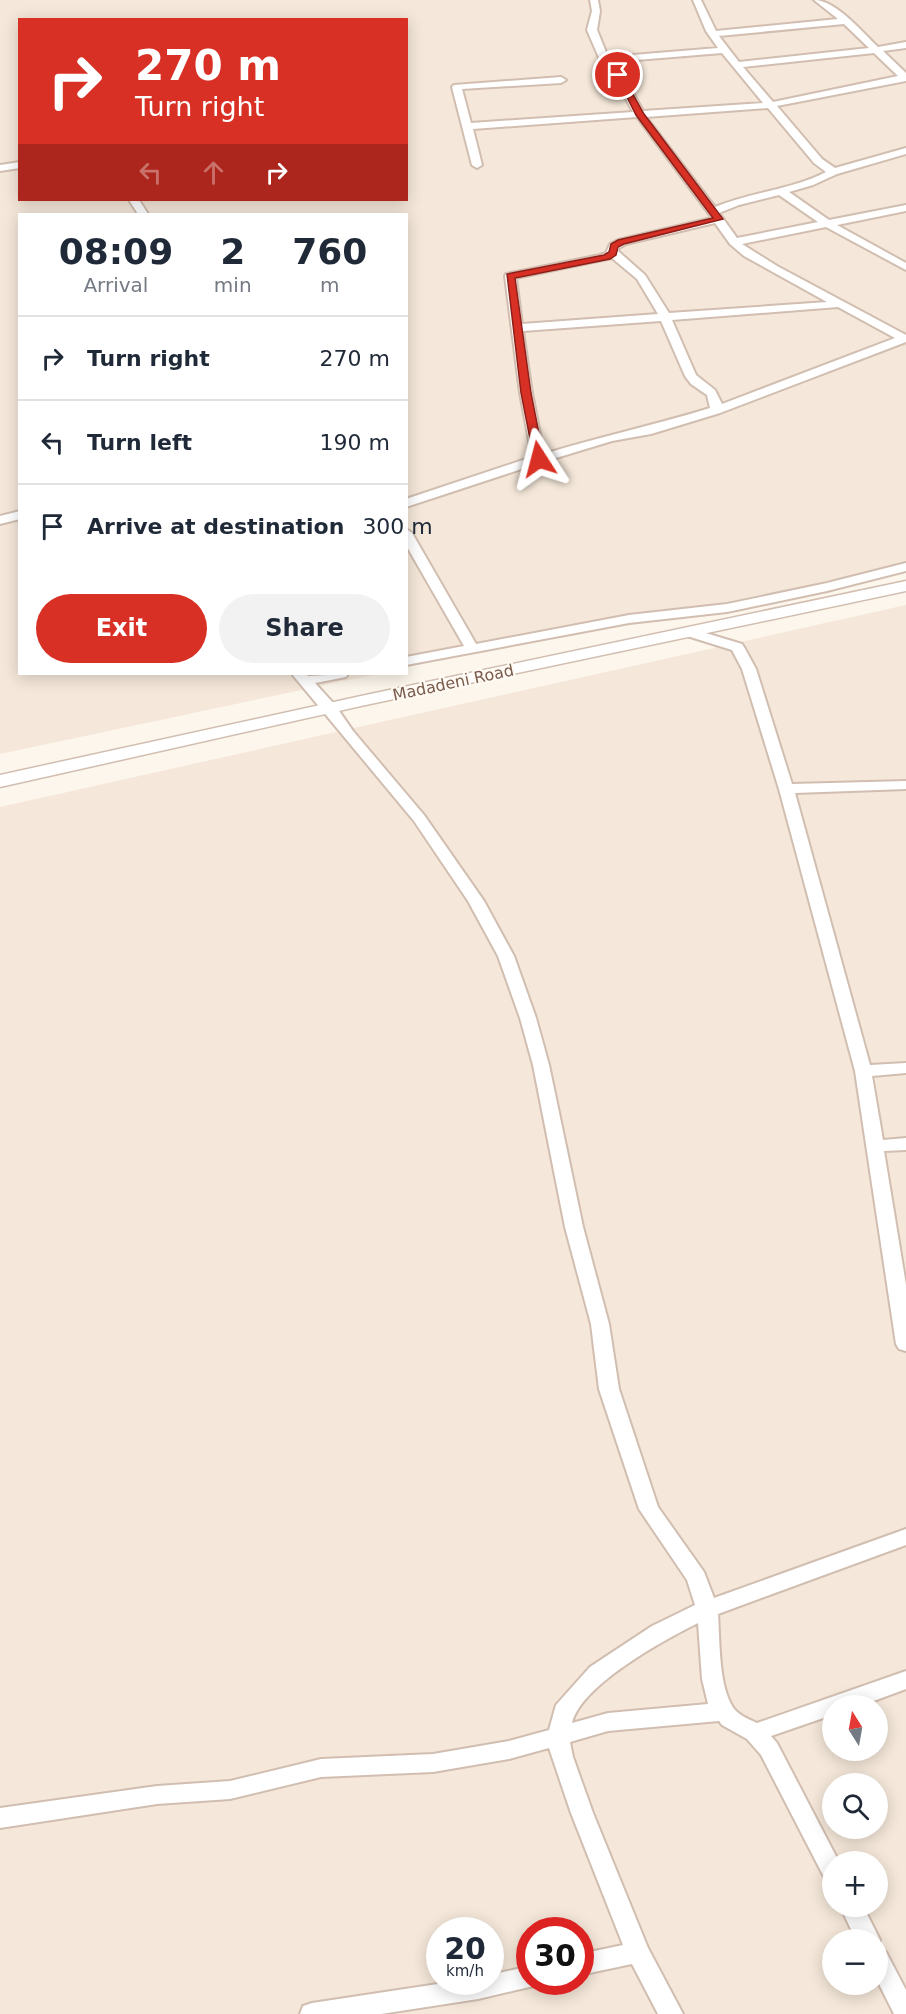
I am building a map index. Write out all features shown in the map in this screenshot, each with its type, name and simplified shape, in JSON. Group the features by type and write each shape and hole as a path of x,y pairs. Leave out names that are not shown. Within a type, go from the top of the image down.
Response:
{"street":[{"path":"594,0 596,11 592,30 605,60 618,75 640,115 734,242 747,254 905,339"},
{"path":"699,0 724,50 818,161 833,172"},
{"path":"818,0 846,21 905,77"},
{"path":"714,34 846,21"},
{"path":"736,65 875,51 906,45"},
{"path":"605,60 724,50"},
{"path":"468,126 770,105 905,77"},
{"path":"477,165 458,87 561,80"},
{"path":"613,253 614,246 621,242 716,216 732,204 781,191 822,178 833,172 906,151"},
{"path":"0,168 18,165"},
{"path":"781,191 828,224 906,267"},
{"path":"734,242 906,208"},
{"path":"613,253 644,280 694,381 711,391 716,399 716,411"},
{"path":"539,459 526,393 519,328 510,279 512,274 602,258 613,253"},
{"path":"519,328 665,319 840,304"},
{"path":"408,503 539,459 716,411 905,339"},
{"path":"0,520 18,516"},
{"path":"408,536 472,648"},
{"path":"408,661 656,615 737,606 906,567"},
{"name":"Madadeni Road","path":"0,781 330,708 906,586"},
{"path":"656,615 669,636"},
{"path":"689,632 731,644 741,652 749,669 786,789 863,1071 906,1344"},
{"path":"301,677 328,675"},
{"path":"301,677 330,708 348,734 419,818 476,901 506,956 542,1065 574,1227 600,1324 609,1389 649,1509 697,1578 707,1610 715,1693 724,1712 738,1724 755,1733 779,1766 822,1851"},
{"path":"786,789 906,785"},
{"path":"863,1071 906,1068"},
{"path":"874,1146 906,1144"},
{"path":"671,2014 638,1952 562,1757 558,1736 564,1711 598,1674 660,1632 707,1610 906,1537"},
{"path":"864,1695 906,1680"},
{"path":"755,1733 822,1710"},
{"path":"0,1818 157,1796 230,1790 321,1768 433,1763 508,1750 608,1722 724,1712"},
{"path":"594,1962 638,1952"},
{"path":"888,1979 906,2014"},
{"path":"312,2014 516,1980"}],"shaded area":[{"path":"0,0 906,0 906,565 408,667 408,213 18,213 18,675 372,675 0,754"},
{"path":"906,605 906,2014 0,2014 0,807"}],"route":[{"path":"539,459 526,393 519,328 510,276 607,257 613,253 614,246 621,242 719,219 671,159 640,115 618,75"}]}
